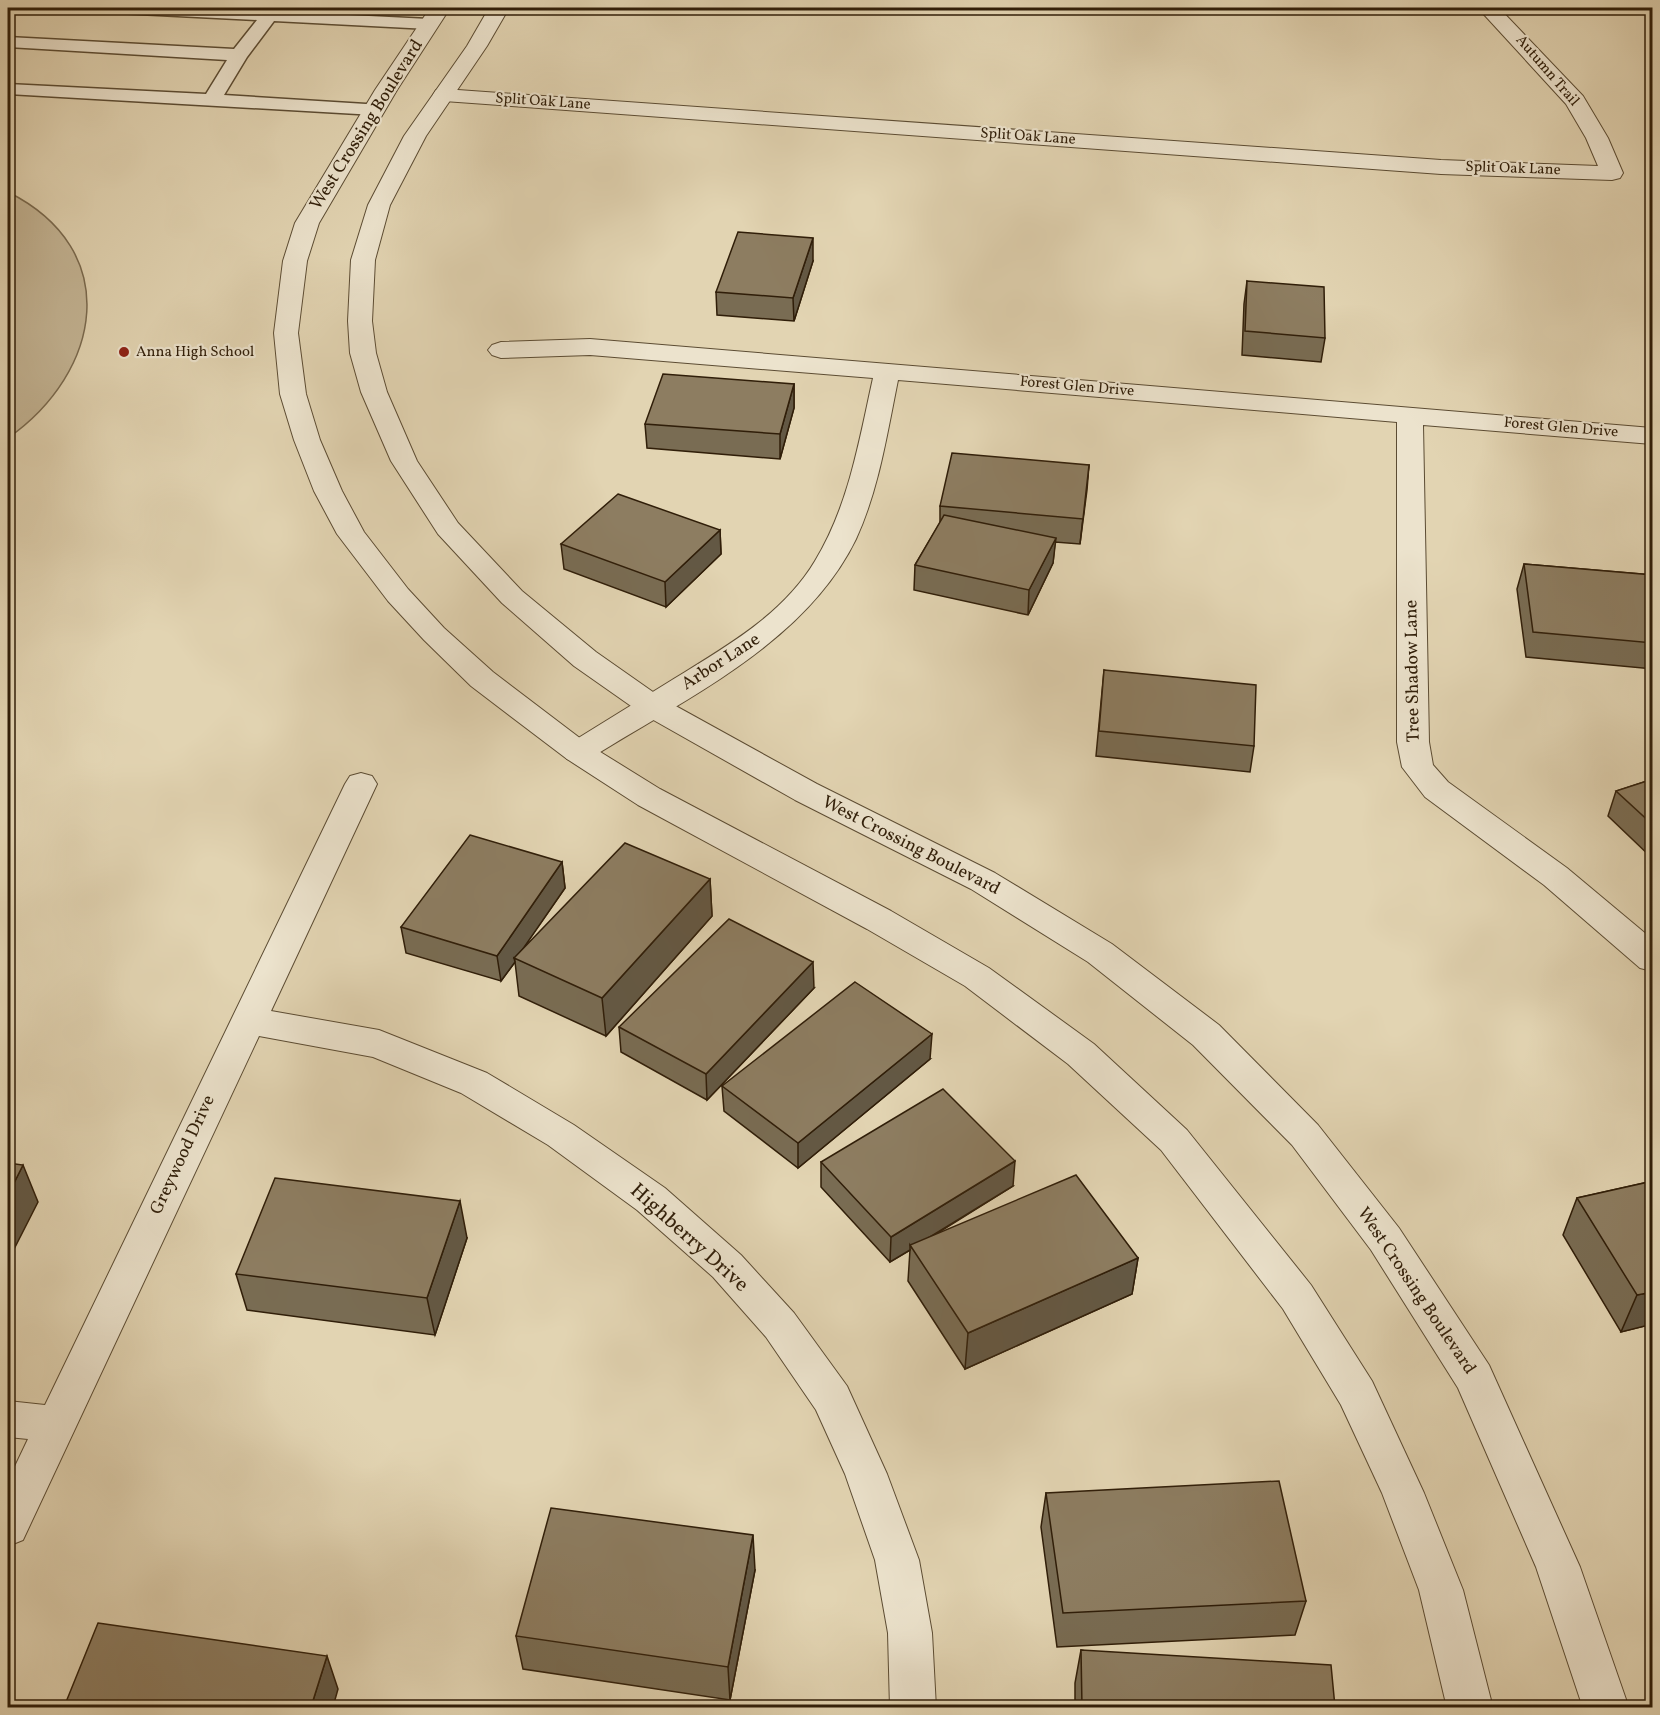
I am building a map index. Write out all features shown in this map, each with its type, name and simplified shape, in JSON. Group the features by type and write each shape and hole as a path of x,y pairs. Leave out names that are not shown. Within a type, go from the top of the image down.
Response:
{"street":[{"name":"West Crossing Boulevard","path":"499,8 477,46 415,136 379,205 363,260 360,321 363,353 374,392 404,461 448,528 512,597 585,659 652,706 806,792 983,881 1100,953 1206,1035 1305,1136 1385,1239 1474,1378 1558,1567 1606,1707"},
{"name":"Autumn Trail","path":"1488,8 1518,37 1575,102 1597,138 1612,173"},
{"name":"West Crossing Boulevard","path":"435,16 318,203 307,223 295,261 286,333 293,394 307,440 328,492 351,534 398,595 434,634 482,679 578,752 649,797 879,920 977,977 1081,1054 1140,1106 1174,1140 1297,1297 1357,1394 1403,1493 1440,1590 1470,1707"},
{"name":"Split Oak Lane","path":"444,95 1441,167 1612,173"},
{"name":"Forest Glen Drive","path":"501,350 590,347 1653,436"},
{"name":"Arbor Lane","path":"578,752 751,645 807,593 829,562 842,538 863,482 887,371"},
{"name":"Tree Shadow Lane","path":"1410,416 1413,726 1418,767 1436,789 1568,886 1622,930 1653,959"},
{"name":"Greywood Drive","path":"8,1526 361,784"},
{"name":"Highberry Drive","path":"247,1020 379,1044 474,1083 561,1135 651,1199 728,1266 780,1325 832,1400 866,1474 897,1560 910,1633 913,1707"},
{"path":"8,1419 55,1424"}],"lane":[{"path":"118,8 269,16 435,16"},
{"path":"211,101 239,55 269,16"},
{"path":"8,42 239,55"},
{"path":"8,89 375,109"}],"shaded area":[{"path":"8,192 45,217 70,246 84,278 87,312 80,346 64,380 40,411 8,438"}],"building":[{"path":"738,232 813,238 793,298 716,292"},
{"path":"1247,281 1324,287 1325,338 1245,331"},
{"path":"663,374 794,384 780,434 645,424"},
{"path":"952,453 1089,465 1083,519 940,506"},
{"path":"618,494 720,530 665,582 561,544"},
{"path":"944,515 1056,538 1029,590 915,565"},
{"path":"1524,564 1653,575 1653,643 1533,632"},
{"path":"1104,670 1256,685 1254,746 1099,731"},
{"path":"1653,779 1653,825 1616,791"},
{"path":"470,835 562,862 497,956 401,927"},
{"path":"625,843 710,879 602,998 514,958"},
{"path":"729,919 813,962 706,1074 619,1027"},
{"path":"855,982 932,1034 798,1143 722,1086"},
{"path":"943,1089 1015,1161 891,1237 821,1162"},
{"path":"8,1163 23,1165 8,1195"},
{"path":"1076,1175 1138,1258 968,1333 910,1245"},
{"path":"275,1178 460,1201 427,1298 236,1274"},
{"path":"1653,1181 1653,1292 1637,1295 1577,1198"},
{"path":"1279,1481 1306,1601 1063,1613 1046,1493"},
{"path":"551,1508 753,1535 728,1667 516,1636"},
{"path":"98,1623 327,1656 311,1707 64,1707"},
{"path":"1081,1650 1331,1665 1335,1707 1082,1707"}],"place":[{"name":"Anna High School","path":"124,352"}]}
